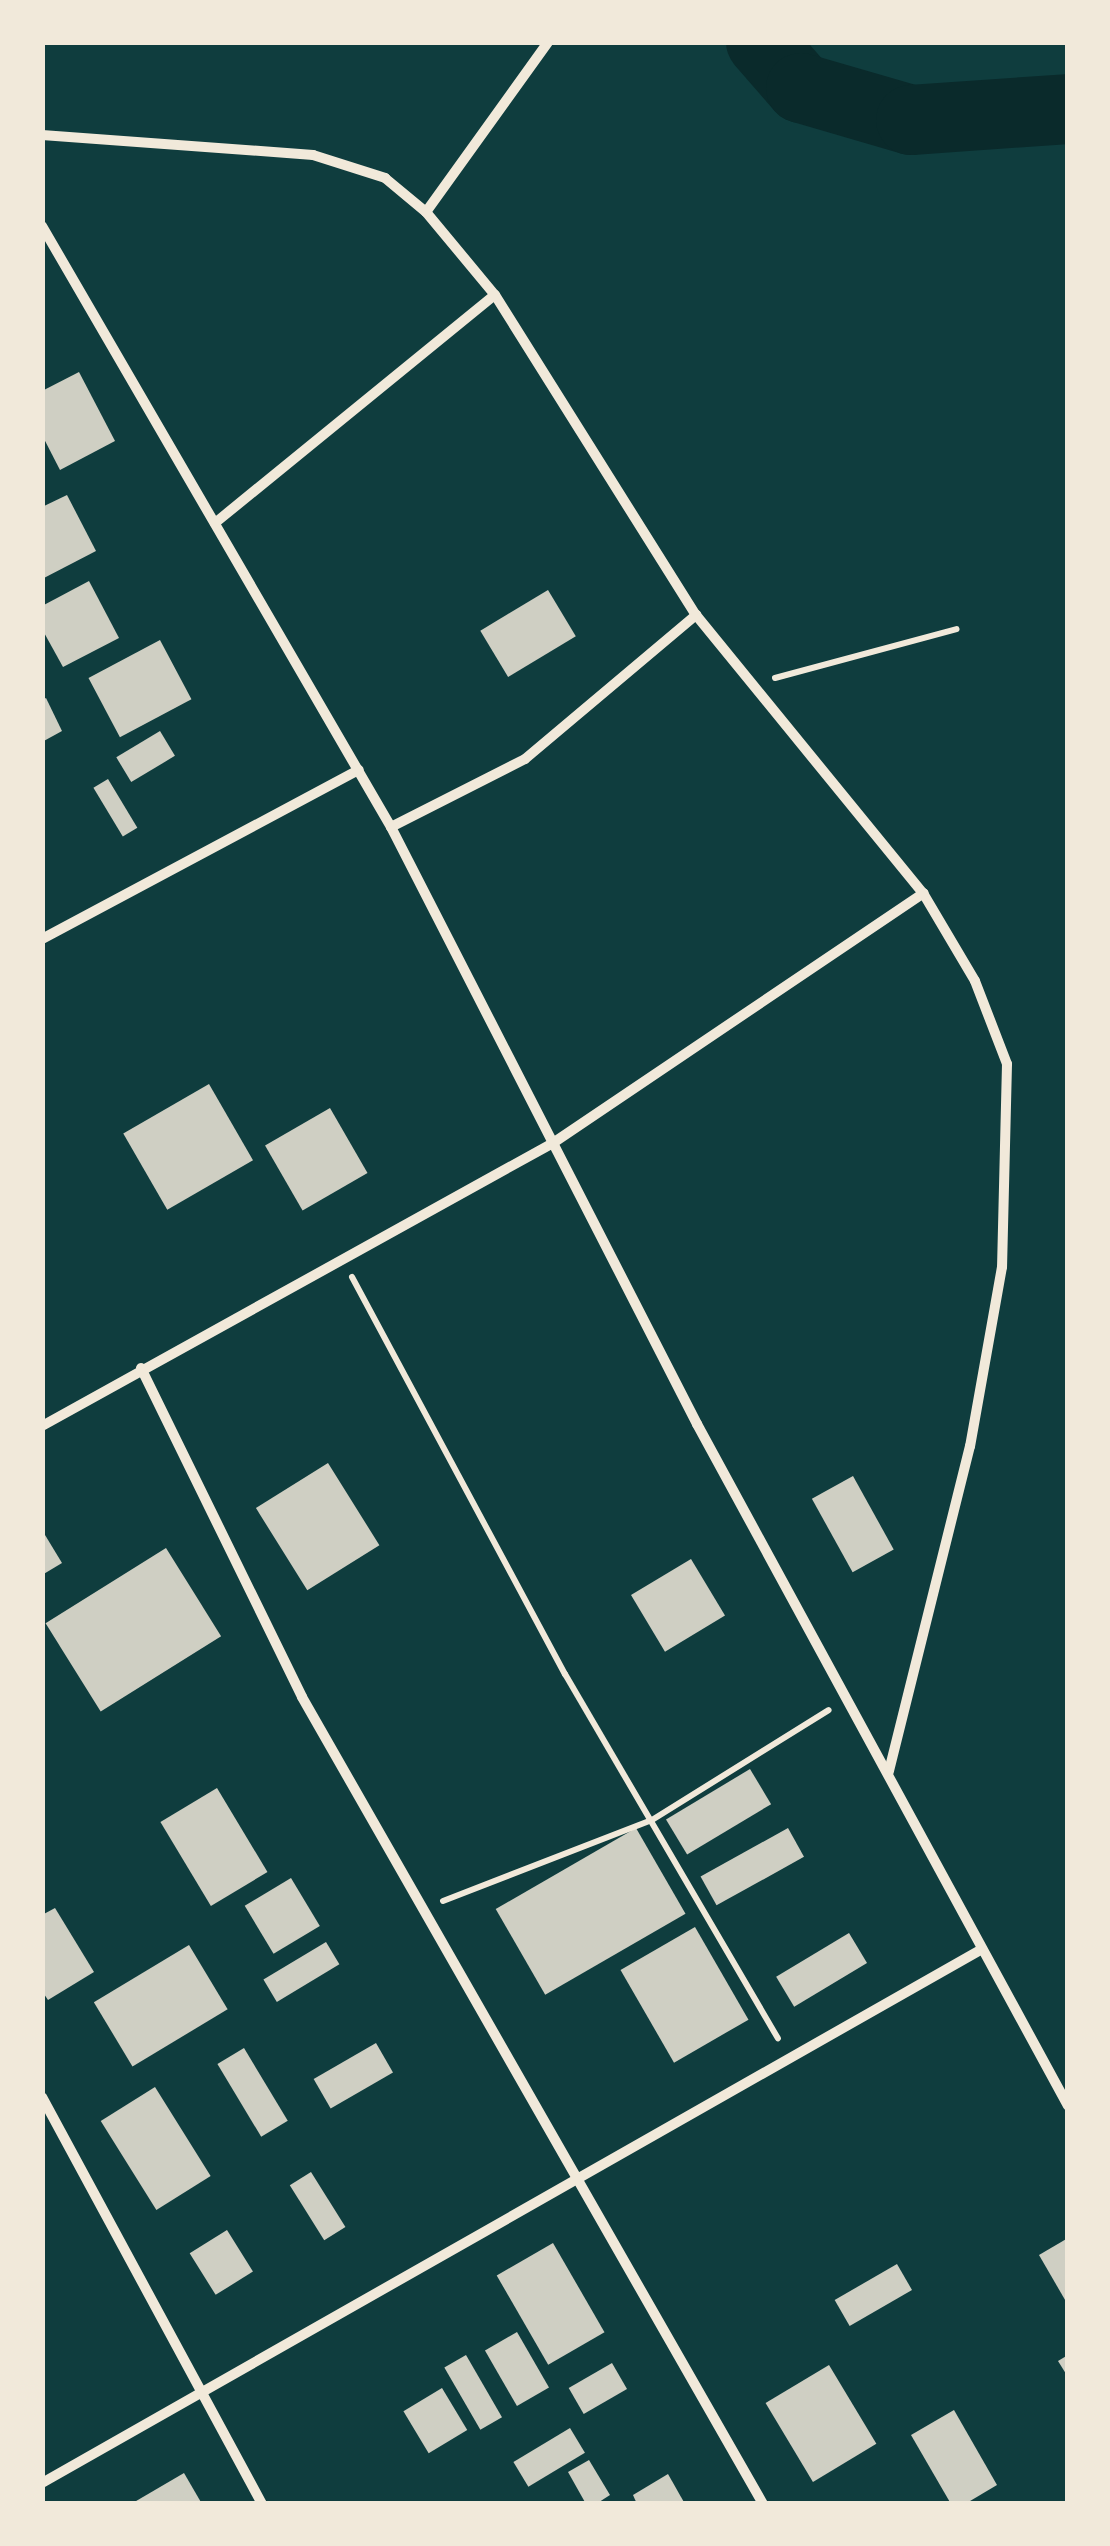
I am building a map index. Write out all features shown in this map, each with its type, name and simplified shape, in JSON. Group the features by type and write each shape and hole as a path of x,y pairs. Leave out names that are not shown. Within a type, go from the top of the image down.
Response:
{"street":[{"path":"426,212 548,42"},
{"path":"42,135 313,155 385,178 426,212 495,295 696,615 923,893 975,981 1007,1064 1010,1114 1002,1267 970,1446 889,1772"},
{"path":"42,226 392,827 698,1424 1068,2106"},
{"path":"214,522 495,295"},
{"path":"392,827 525,759 696,615"},
{"path":"42,940 359,770"},
{"path":"42,1426 553,1143 923,893"},
{"path":"141,1368 302,1697 762,2504"},
{"path":"42,2483 982,1949"},
{"path":"42,2096 262,2504"}],"path":[{"path":"758,688 789,670 957,628"},
{"path":"343,1260 566,1674 789,2057"},
{"path":"424,1908 652,1820 850,1698"}],"building":[{"path":"79,372 115,441 60,470 42,435 42,391"},
{"path":"67,495 96,551 42,579 42,507"},
{"path":"89,581 119,638 63,667 42,629 42,606"},
{"path":"548,590 576,636 508,677 480,631"},
{"path":"160,640 191,699 120,737 88,678"},
{"path":"46,698 62,731 42,742 42,700"},
{"path":"160,731 175,756 131,782 116,757"},
{"path":"108,779 137,828 123,837 93,788"},
{"path":"209,1084 253,1160 167,1210 123,1134"},
{"path":"330,1108 368,1173 303,1210 265,1146"},
{"path":"328,1463 379,1545 307,1590 256,1508"},
{"path":"853,1476 894,1549 853,1572 812,1499"},
{"path":"42,1530 62,1563 42,1575"},
{"path":"166,1548 221,1636 101,1711 46,1623"},
{"path":"691,1559 725,1616 665,1652 631,1595"},
{"path":"750,1769 771,1804 687,1855 666,1819"},
{"path":"217,1788 267,1872 211,1906 160,1822"},
{"path":"636,1828 686,1914 545,1995 496,1909"},
{"path":"788,1828 804,1857 717,1905 701,1876"},
{"path":"291,1878 320,1926 274,1954 245,1906"},
{"path":"55,1908 94,1972 48,2000 42,1991 42,1915"},
{"path":"695,1927 748,2020 674,2063 621,1970"},
{"path":"849,1933 867,1963 794,2007 776,1977"},
{"path":"326,1942 339,1964 277,2002 263,1980"},
{"path":"189,1945 228,2009 132,2066 94,2002"},
{"path":"376,2043 393,2072 331,2108 314,2079"},
{"path":"244,2048 288,2121 261,2137 217,2064"},
{"path":"155,2087 211,2176 156,2210 101,2121"},
{"path":"311,2172 345,2227 324,2240 290,2185"},
{"path":"227,2230 253,2272 216,2295 190,2253"},
{"path":"1068,2238 1068,2305 1039,2255"},
{"path":"553,2243 604,2332 548,2365 497,2276"},
{"path":"897,2264 912,2290 850,2326 835,2300"},
{"path":"517,2332 549,2387 517,2406 485,2350"},
{"path":"466,2355 502,2417 480,2430 444,2368"},
{"path":"1068,2355 1068,2377 1058,2361"},
{"path":"612,2363 627,2389 584,2414 569,2388"},
{"path":"829,2365 876,2444 813,2482 766,2403"},
{"path":"442,2388 467,2430 429,2453 403,2411"},
{"path":"954,2410 997,2485 965,2504 951,2504 911,2435"},
{"path":"570,2428 585,2453 528,2487 513,2462"},
{"path":"589,2460 610,2495 596,2504 586,2504 568,2472"},
{"path":"184,2473 202,2504 131,2504"},
{"path":"668,2474 685,2504 637,2504 633,2495"}],"waterway":[{"path":"761,42 801,88 911,120 1068,109"}]}
